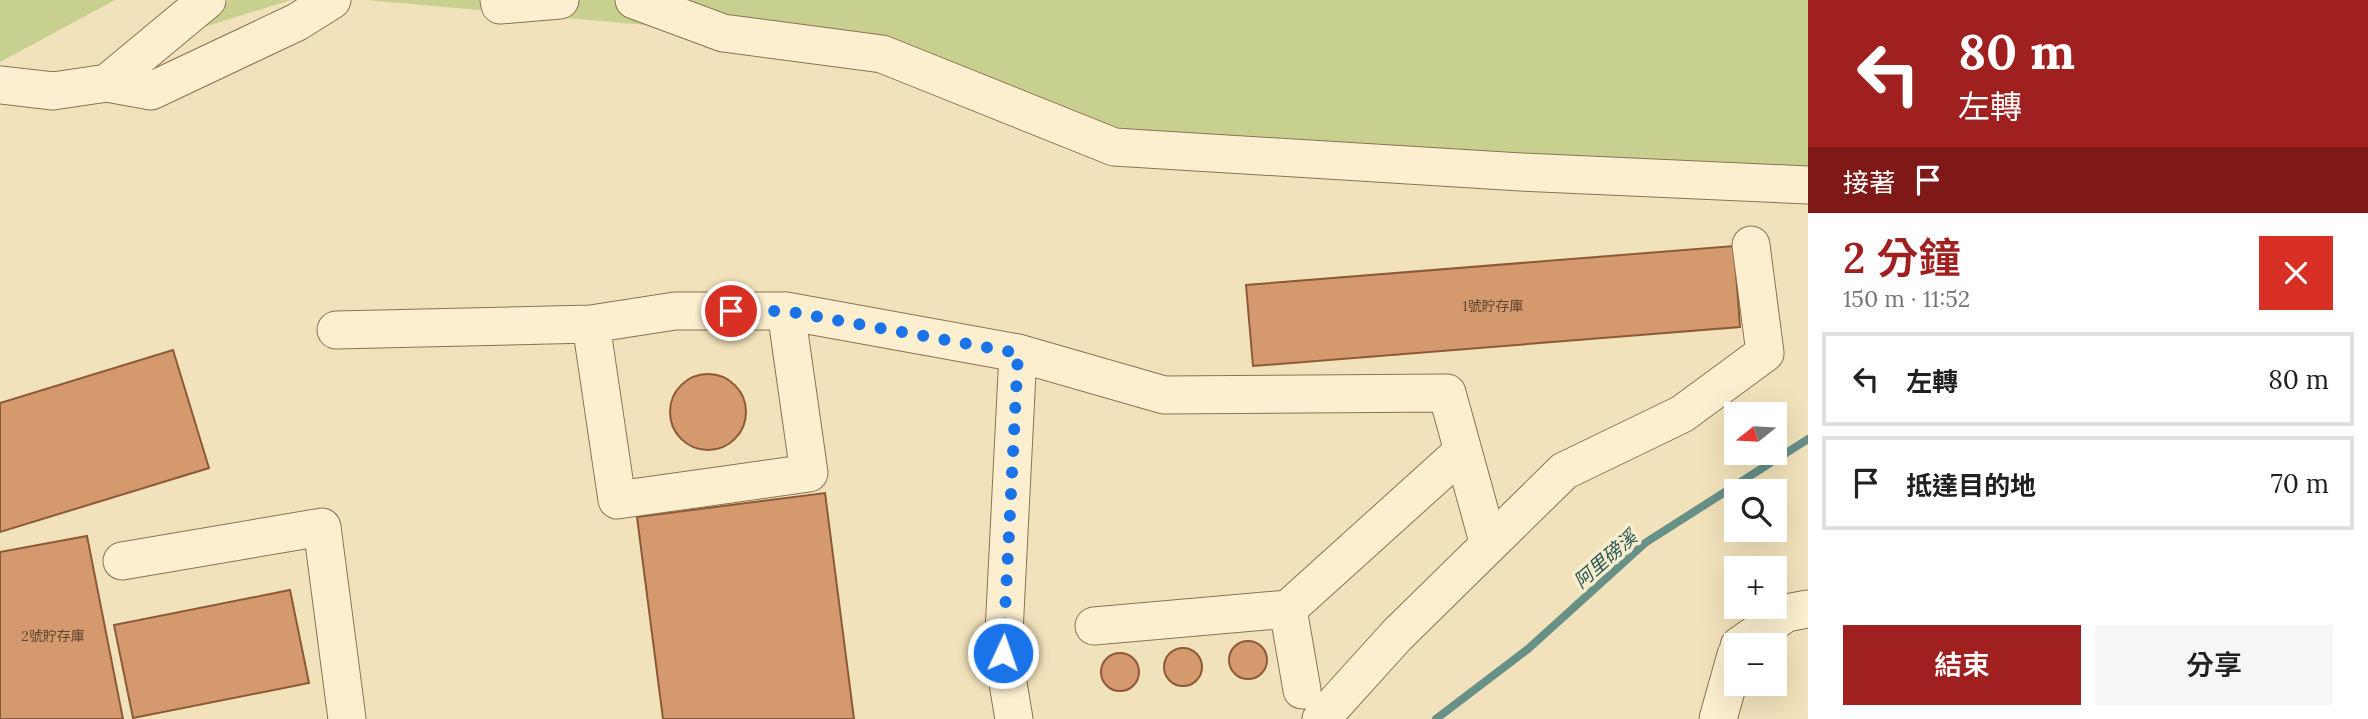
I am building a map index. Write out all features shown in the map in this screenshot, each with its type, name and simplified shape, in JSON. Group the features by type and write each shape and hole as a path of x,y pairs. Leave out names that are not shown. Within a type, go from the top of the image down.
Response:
{"lane":[{"path":"107,83 207,0"},
{"path":"0,85 53,91 107,83 151,91 297,22 332,0"},
{"path":"499,0 500,5 559,0"},
{"path":"634,0 723,33 882,54 1114,147 1521,172 1808,185"},
{"path":"1288,609 1312,705 1398,635 1564,471 1682,414 1765,353 1751,244"},
{"path":"336,330 592,324 676,311 786,311 1018,353 1164,394 1447,393 1489,544"},
{"path":"592,324 617,500 809,473 786,311"},
{"path":"1014,719 1003,653 1018,353"},
{"path":"1094,626 1288,609 1463,451"},
{"path":"122,561 322,527 347,719"},
{"path":"1758,633 1786,613 1808,609"},
{"path":"1718,719 1724,696"}],"green space":[{"path":"0,0 115,0 0,62"},
{"path":"229,0 291,0 191,31"},
{"path":"366,0 1808,0 1808,191 1135,153 758,35"}],"building":[{"path":"1734,246 1740,327 1253,366 1246,285"},
{"path":"173,350 209,468 0,532 0,403"},
{"path":"701,374 715,374 729,380 740,391 744,397 744,427 735,439 723,448 701,450 687,444 676,433 670,419 670,405 676,391 687,380"},
{"path":"825,493 854,719 663,719 637,517"},
{"path":"87,536 123,719 0,719 0,552"},
{"path":"290,590 309,683 133,718 114,625"},
{"path":"1248,641 1261,647 1267,660 1261,673 1248,679 1235,673 1229,660 1235,647"},
{"path":"1183,648 1196,654 1202,667 1196,680 1183,686 1170,680 1164,667 1170,654"},
{"path":"1120,653 1134,658 1139,672 1134,686 1120,691 1106,686 1101,672 1106,658"}],"waterway":[{"name":"阿里磅溪","path":"1436,719 1528,649 1645,543 1808,439"}],"route":[{"path":"731,311 786,311 1018,353 1003,653"}]}
